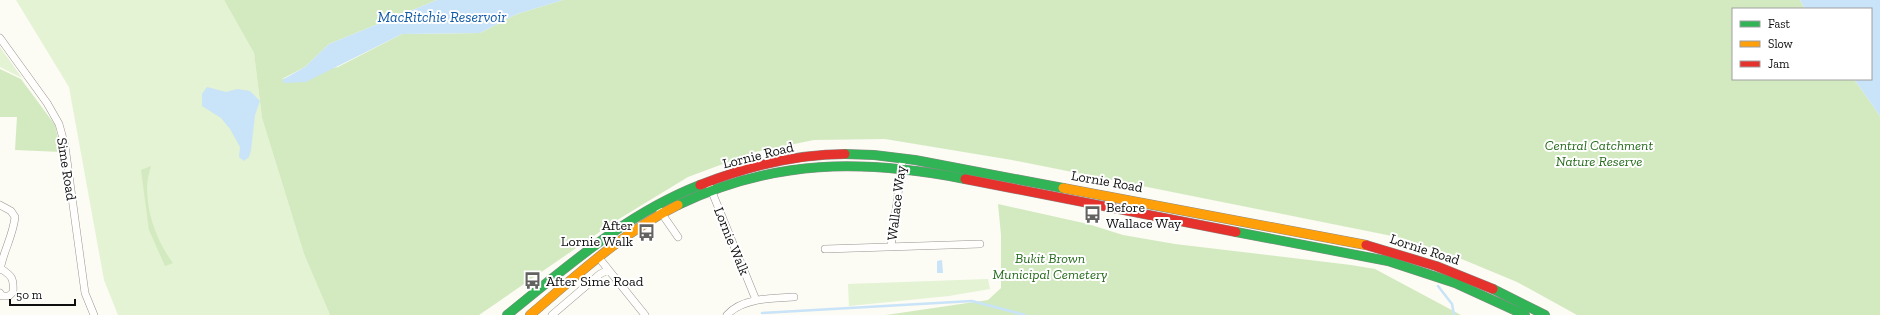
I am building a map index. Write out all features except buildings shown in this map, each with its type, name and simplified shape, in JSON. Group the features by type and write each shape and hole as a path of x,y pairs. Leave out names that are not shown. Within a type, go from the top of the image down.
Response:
{"street":[{"name":"Sime Road","path":"0,38 47,103 59,124 65,146 85,293 94,315"},
{"name":"Lornie Road","path":"507,315 617,229 657,206 710,187 750,168 780,161 834,154 878,155 902,158 1264,225 1366,246 1416,259 1495,289 1545,315"},
{"name":"Wallace Way","path":"891,247 902,158"},
{"name":"Lornie Road","path":"530,315 599,258 625,239 663,214 697,196 710,187 806,166 856,164 901,168 1356,254 1407,266 1455,283 1496,300 1525,315"},
{"name":"Lornie Walk","path":"710,187 756,300"},
{"path":"0,205 11,211 15,218 11,239 1,261 0,269 9,274 14,282 13,292 9,296 2,296 0,293"},
{"path":"657,206 678,237"},
{"path":"1264,225 1263,232 1265,236"},
{"path":"617,229 625,239"},
{"name":"Wallace Way","path":"825,249 980,244"},
{"path":"599,258 645,315"},
{"path":"552,315 600,274 608,270"},
{"path":"582,272 586,278 584,288"},
{"path":"727,315 731,310 756,300 794,298"}],"green space":[{"path":"16,0 224,0 254,53 262,118 304,254 330,315 118,315 104,280 69,87"},
{"name":"Central Catchment Nature Reserve","path":"224,0 437,0 329,44 305,67 282,79 338,67 402,34 480,33 517,14 563,0 1800,0 1804,8 1732,8 1732,80 1855,80 1880,116 1880,315 1577,315 1517,282 1452,255 1402,238 1012,160 885,139 814,140 755,152 688,177 614,222 479,315 330,315 304,254 262,118 254,53"},
{"path":"0,47 22,78 0,67"},
{"path":"0,69 21,79 55,125 61,152 15,150 17,117 0,117"},
{"path":"151,166 147,188 147,198 151,218 158,237 173,263 165,266 149,230 141,170"},
{"name":"Bukit Brown Municipal Cemetery","path":"998,204 1088,224 1123,235 1175,244 1375,269 1461,315 886,315 988,300 1001,288 1001,235"},
{"path":"988,279 990,289 949,296 849,306 848,284"}],"water":[{"name":"MacRitchie Reservoir","path":"437,0 563,0 517,14 480,33 402,34 306,82 284,83 282,80 305,67 329,44"},
{"path":"1800,0 1880,0 1880,116 1855,80 1872,80 1872,8 1804,8"},
{"path":"207,87 226,92 237,89 250,91 260,101 255,115 251,150 249,157 244,161 239,157 240,147 230,129 221,118 202,106 202,94"},
{"path":"942,260 943,273 937,273 937,261"}],"waterway":[{"path":"1438,286 1452,304 1454,315"},
{"path":"762,313 972,301 1025,315"}],"traffic: fast":[{"path":"845,154 874,155 915,160 1063,188"},
{"path":"678,205 714,190 749,179 784,171 819,167 855,166 891,168 927,172 965,179"},
{"path":"507,315 575,260 622,226 673,197 700,185"},
{"path":"1236,232 1388,261 1455,283 1525,315"},
{"path":"1493,289 1545,315"}],"traffic: slow":[{"path":"1063,188 1366,245"},
{"path":"530,315 619,241 638,228 678,205"}],"traffic: jam":[{"path":"700,185 753,167 789,159 808,156 845,154"},
{"path":"965,179 1236,232"},
{"path":"1366,245 1436,266 1493,289"}],"place":[{"name":"Before Wallace Way","path":"1093,215"},
{"name":"After Lornie Walk","path":"646,233"},
{"name":"After Sime Road","path":"533,281"}]}
